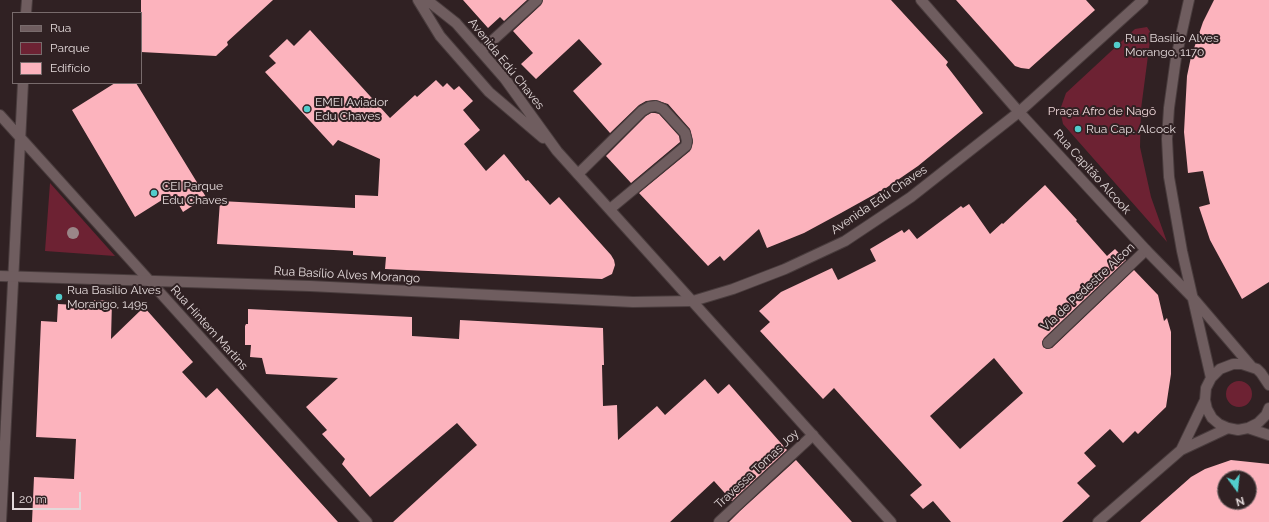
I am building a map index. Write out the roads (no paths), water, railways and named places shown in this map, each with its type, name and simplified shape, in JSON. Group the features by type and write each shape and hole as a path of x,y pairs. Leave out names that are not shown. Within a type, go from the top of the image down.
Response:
{"street":[{"path":"26,12 27,0"},
{"name":"Avenida Edú Chaves","path":"418,0 440,36 488,92 557,151"},
{"name":"Avenida Edú Chaves","path":"427,0 456,23 481,51 505,79 557,151 891,522"},
{"path":"481,51 537,0"},
{"name":"Rua Capitão Alcook","path":"921,0 1019,112 1146,250 1193,298 1251,366 1265,370"},
{"path":"1019,112 1143,0"},
{"path":"1189,0 1176,58 1169,108 1167,139 1169,177 1182,251 1210,378"},
{"path":"1,522 23,84"},
{"path":"578,174 642,111 649,107 656,106 663,109 686,133 686,146 610,209"},
{"name":"Avenida Edú Chaves","path":"693,301 732,289 785,269 845,242 911,197 1019,112"},
{"name":"Rua Hintem Martins","path":"0,115 368,522"},
{"name":"Via de Pedestre Alcon","path":"1048,343 1146,250"},
{"name":"Rua Basílio Alves Morango","path":"0,276 310,286 632,302 693,301"},
{"path":"1251,366 1242,364 1220,368 1210,378 1206,388 1205,400 1207,409 1212,418 1219,424 1238,430 1248,428 1258,423 1266,415 1269,408"},
{"path":"1265,370 1269,385"},
{"path":"1181,450 1205,400"},
{"path":"1098,522 1181,450 1228,428"},
{"path":"1248,428 1269,435"},
{"name":"Travessa Tomas Joy","path":"718,522 813,435"}],"place":[{"name":"Rua Basílio Alves Morango, 1170","path":"1117,45"},
{"name":"EMEI Aviador Edu Chaves","path":"307,109"},
{"name":"Rua Cap. Alcock","path":"1078,129"},
{"name":"CEI Parque Edu Chaves","path":"154,193"},
{"name":"Rua Basílio Alves Morango, 1495","path":"59,297"}],"park label":[{"name":"Praça Afro de Nagô","path":"1102,111"}]}
